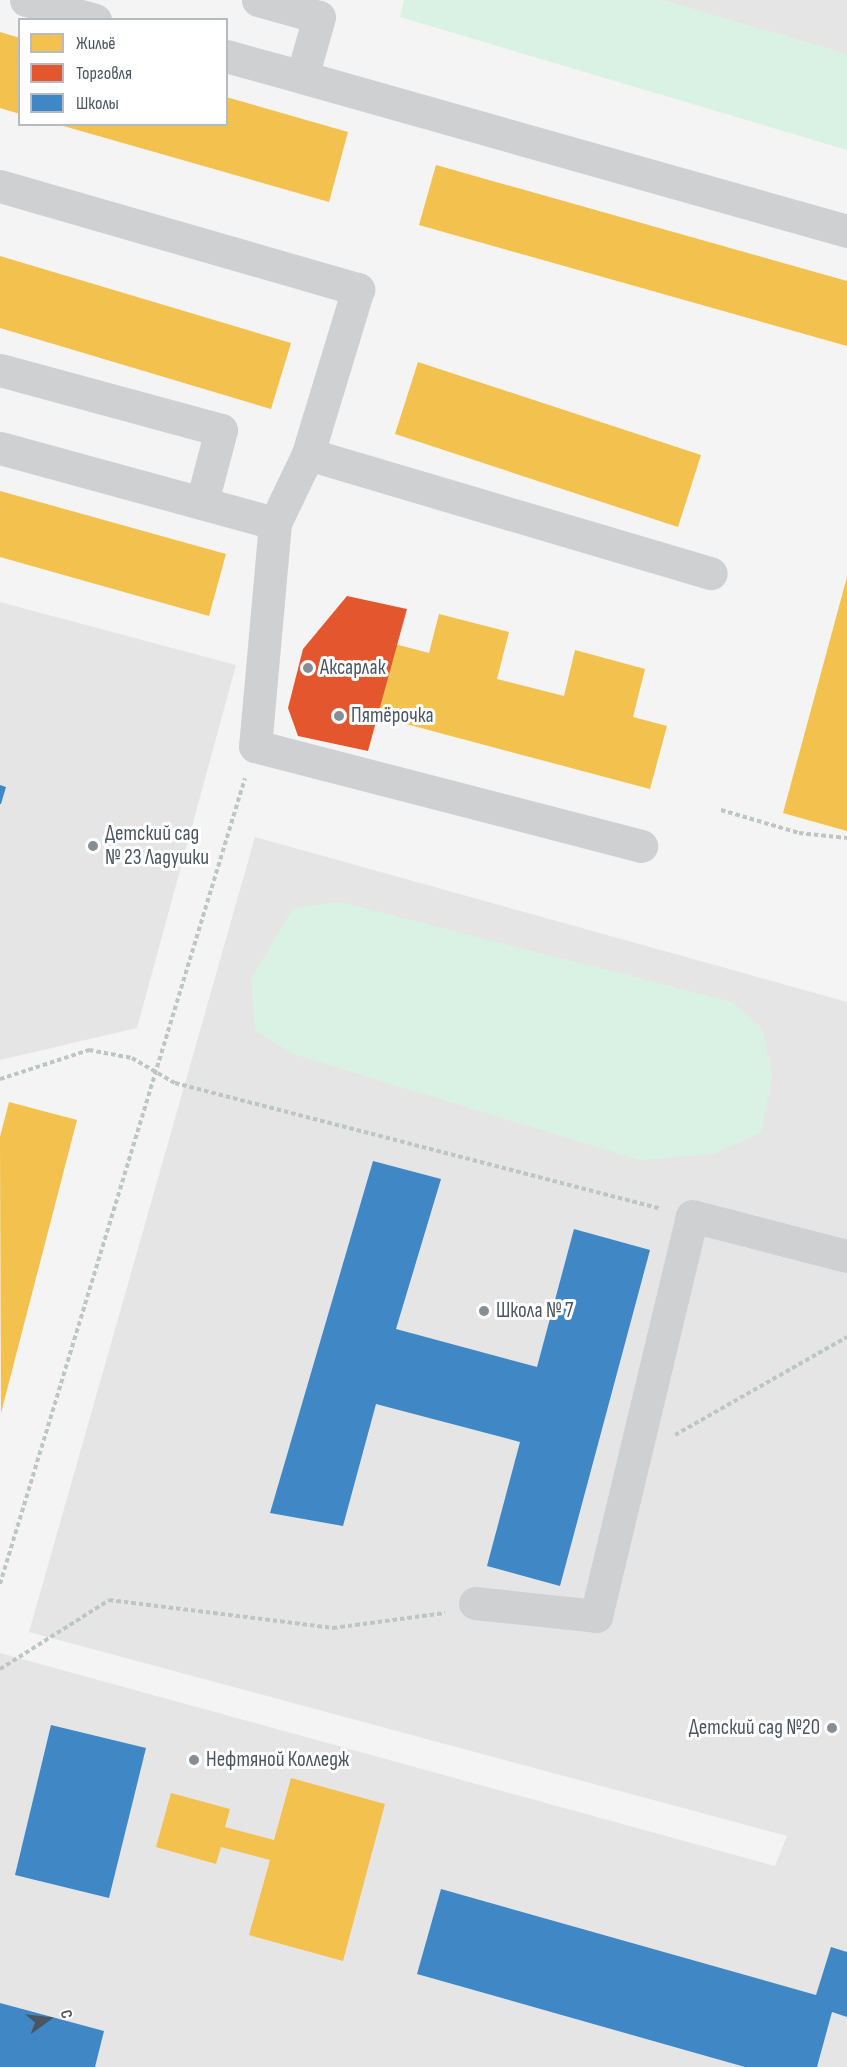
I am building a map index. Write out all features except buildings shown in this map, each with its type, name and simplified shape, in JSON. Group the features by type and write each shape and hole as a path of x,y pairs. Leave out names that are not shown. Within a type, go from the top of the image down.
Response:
{"lane":[{"path":"26,0 88,18"},
{"path":"258,0 319,17 302,76"},
{"path":"228,57 847,231"},
{"path":"0,186 358,289 308,454 275,523 255,746 641,846"},
{"path":"0,370 221,430 202,502"},
{"path":"0,448 275,523"},
{"path":"308,454 711,573"},
{"path":"475,1604 596,1616 692,1216 847,1256"}],"path":[{"path":"0,1584 255,746"},
{"path":"721,810 799,833 847,838"},
{"path":"0,1079 89,1050 132,1058 175,1083 692,1216"},
{"path":"635,1458 847,1337"},
{"path":"0,1668 109,1600 333,1628 450,1613 475,1604"}],"shaded area":[{"path":"447,0 847,0 847,116"},
{"name":"Детский сад № 23 Ладушки","path":"0,602 236,665 137,1028 0,1060"},
{"name":"Школа № 7","path":"255,837 847,1002 847,2067 0,2067 0,1653 775,1866 787,1836 29,1632"}],"green space":[{"path":"404,0 663,0 847,54 847,150 400,17"},
{"path":"340,902 732,1002 762,1028 772,1076 761,1133 713,1154 640,1160 293,1054 255,1030 251,979 293,908"}],"place":[{"name":"Аксарлак","path":"308,668"},
{"name":"Пятёрочка","path":"339,716"},
{"name":"Детский сад № 23 Ладушки","path":"93,846"},
{"name":"Школа № 7","path":"484,1311"},
{"name":"Детский сад №20","path":"832,1728"},
{"name":"Нефтяной Колледж","path":"194,1760"}]}
